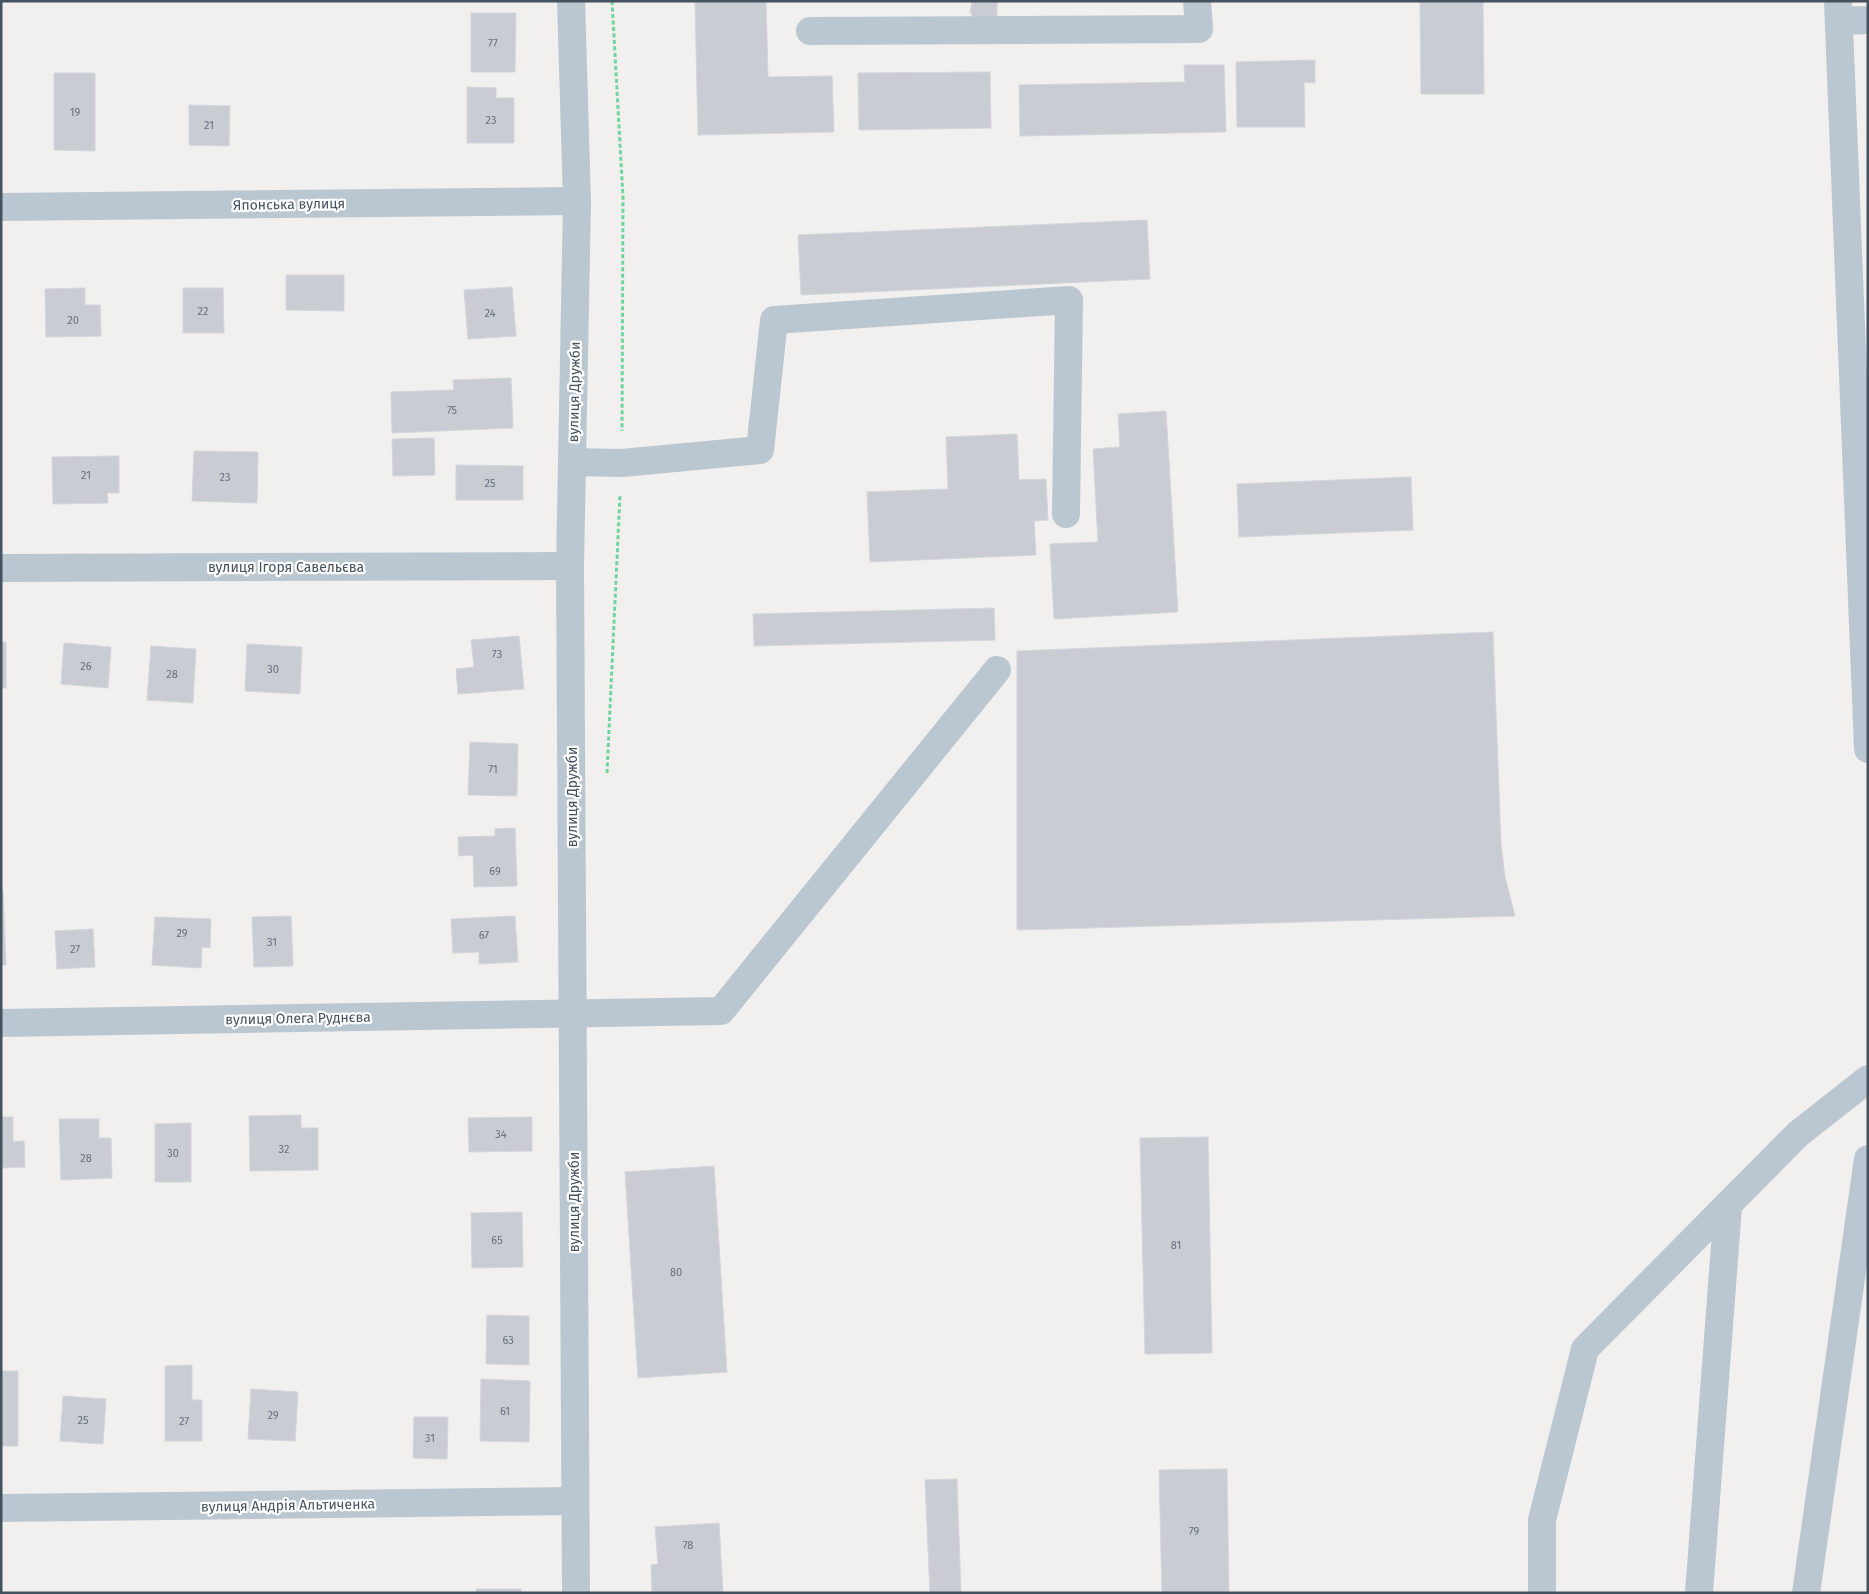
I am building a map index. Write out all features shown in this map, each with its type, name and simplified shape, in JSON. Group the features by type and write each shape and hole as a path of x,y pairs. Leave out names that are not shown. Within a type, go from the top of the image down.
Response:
{"street":[{"name":"вулиця Дружби","path":"571,1 577,201 570,566 583,1013 575,1501 576,1593"},
{"path":"810,31 1199,28 1197,1"},
{"path":"1868,20 1838,11 1868,749"},
{"name":"Японська вулиця","path":"1,207 577,201"},
{"path":"572,462 622,463 760,450 774,320 1068,300 1066,514"},
{"name":"вулиця Ігоря Савельєва","path":"1,568 570,566"},
{"name":"вулиця Олега Руднєва","path":"1,1023 721,1011 998,670"},
{"path":"1542,1593 1542,1520 1585,1349 1798,1134 1868,1079"},
{"path":"1806,1593 1868,1159"},
{"path":"1699,1593 1728,1205"},
{"name":"вулиця Андрія Альтиченка","path":"1,1508 575,1501"}],"building":[{"path":"695,1 766,1 768,77 832,76 834,132 698,135"},
{"path":"972,1 997,1 997,16 990,20 974,19 970,12"},
{"path":"1420,1 1483,1 1484,94 1421,94"},
{"path":"471,13 516,13 515,72 471,72"},
{"path":"1315,60 1315,83 1304,82 1305,127 1237,127 1236,62"},
{"path":"1184,65 1224,65 1226,132 1020,136 1019,85 1185,82"},
{"path":"990,72 991,128 859,130 858,73"},
{"path":"54,73 95,73 95,151 54,150"},
{"path":"467,87 496,88 496,98 514,98 514,143 467,143"},
{"path":"189,105 230,106 229,146 189,145"},
{"path":"1147,220 1150,279 801,295 798,235"},
{"path":"286,275 344,275 344,311 286,310"},
{"path":"512,287 516,336 468,339 464,290"},
{"path":"85,288 85,305 100,305 101,336 46,337 45,289"},
{"path":"183,288 223,288 224,333 183,333"},
{"path":"511,378 513,428 392,433 391,392 454,390 453,380"},
{"path":"1166,411 1178,612 1054,619 1050,544 1098,542 1093,449 1120,447 1118,414"},
{"path":"1017,434 1019,480 1046,479 1048,520 1034,521 1036,555 870,562 867,492 948,489 946,437"},
{"path":"434,438 435,475 393,476 392,439"},
{"path":"194,451 258,452 257,503 192,501"},
{"path":"119,456 119,493 107,493 108,503 53,504 52,457"},
{"path":"456,465 523,466 523,500 456,500"},
{"path":"1411,477 1413,530 1239,537 1237,484"},
{"path":"994,608 995,640 754,646 753,614"},
{"path":"1493,632 1501,844 1505,877 1515,916 1017,930 1017,651"},
{"path":"519,636 524,689 458,694 456,669 474,667 471,640"},
{"path":"1,642 6,642 6,688 1,688"},
{"path":"64,643 111,647 108,688 61,684"},
{"path":"247,644 302,647 300,694 245,691"},
{"path":"151,646 196,649 193,703 147,700"},
{"path":"470,742 518,744 517,796 468,795"},
{"path":"515,828 517,886 474,887 473,855 459,856 458,837 495,836 495,829"},
{"path":"1,890 3,890 6,965 1,965"},
{"path":"291,916 293,966 254,967 252,917"},
{"path":"515,916 518,962 479,964 479,952 453,953 451,919"},
{"path":"155,917 211,919 210,948 202,947 201,968 152,965"},
{"path":"93,929 95,967 57,969 55,931"},
{"path":"301,1115 301,1128 318,1128 318,1170 250,1171 249,1116"},
{"path":"1,1117 13,1117 13,1142 24,1141 25,1167 1,1168"},
{"path":"532,1117 532,1151 469,1152 468,1118"},
{"path":"59,1119 99,1119 99,1138 111,1138 112,1178 61,1180"},
{"path":"191,1123 191,1182 155,1182 155,1124"},
{"path":"1208,1137 1212,1353 1145,1354 1140,1138"},
{"path":"714,1166 727,1372 638,1378 625,1172"},
{"path":"522,1212 523,1267 472,1268 471,1213"},
{"path":"487,1315 529,1316 529,1365 486,1364"},
{"path":"192,1365 192,1400 202,1400 202,1441 165,1441 165,1366"},
{"path":"1,1371 18,1371 18,1446 1,1446"},
{"path":"481,1379 530,1381 529,1442 480,1441"},
{"path":"251,1389 298,1392 295,1441 248,1439"},
{"path":"63,1396 106,1399 103,1444 60,1441"},
{"path":"414,1417 448,1417 447,1459 413,1458"},
{"path":"1227,1469 1229,1593 1162,1593 1159,1470"},
{"path":"957,1479 961,1593 930,1593 925,1480"},
{"path":"719,1523 723,1593 652,1593 651,1565 658,1564 655,1527"},
{"path":"476,1589 521,1589 521,1593 476,1593"}]}
